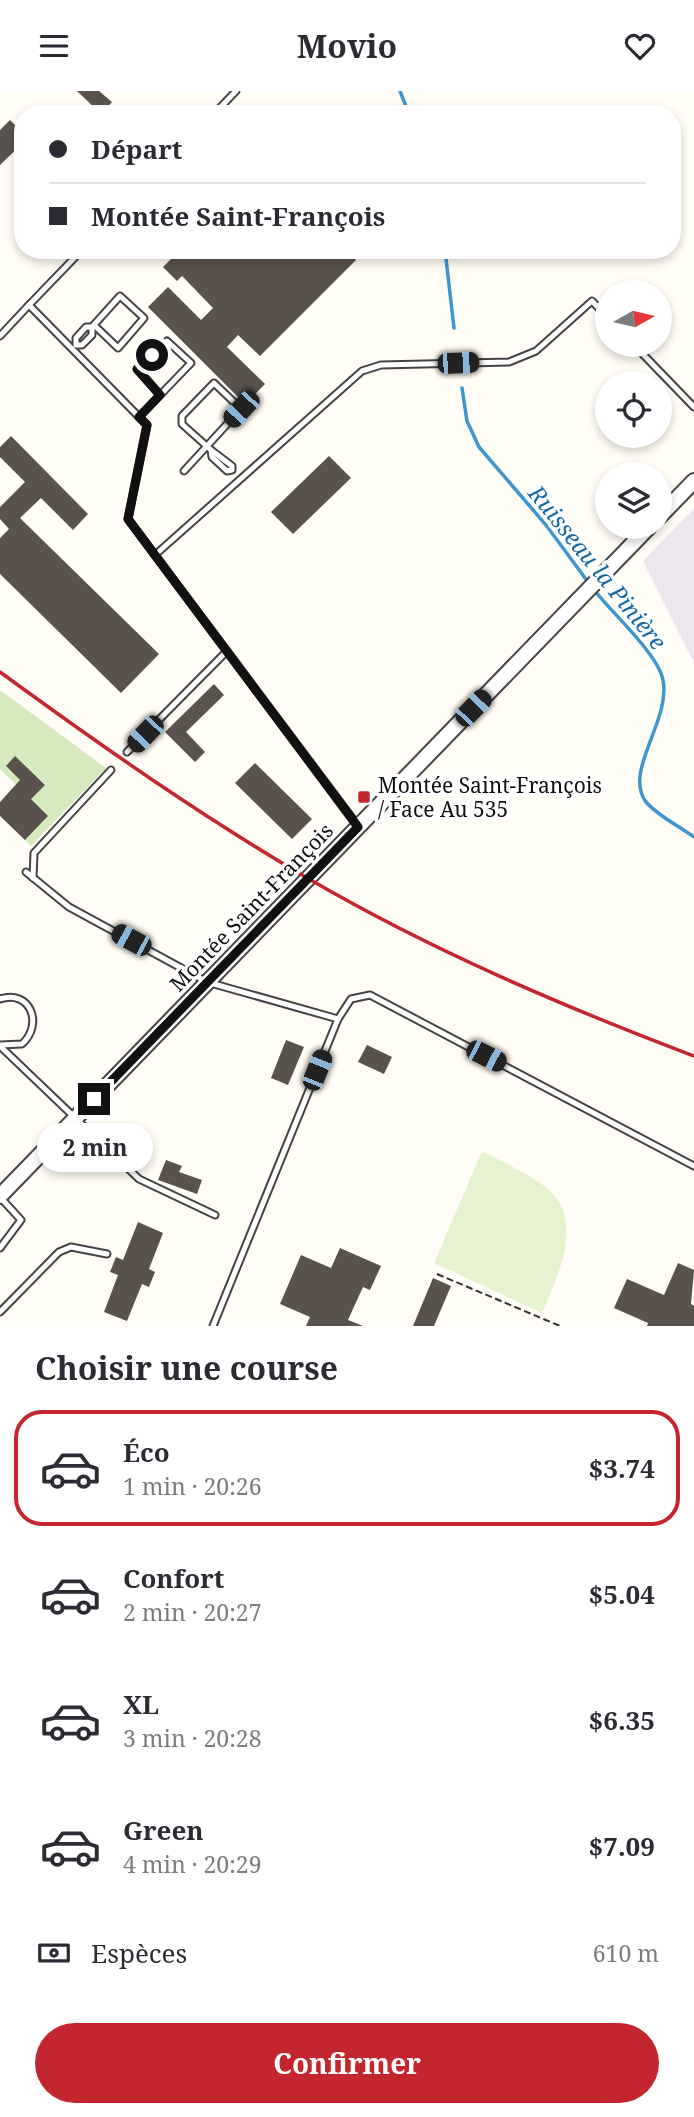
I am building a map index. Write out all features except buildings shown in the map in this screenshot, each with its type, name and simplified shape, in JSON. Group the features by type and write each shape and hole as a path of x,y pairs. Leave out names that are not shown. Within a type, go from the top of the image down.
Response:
{"street":[{"path":"672,504 694,481"},
{"name":"Montée Saint-François","path":"0,1196 637,539"}],"lane":[{"path":"223,105 236,91"},
{"path":"0,336 73,259"},
{"path":"74,347 76,338 86,327 93,326 120,296 144,319 118,348 93,326"},
{"path":"155,555 362,370 381,365 509,362 536,351 592,301 595,304"},
{"path":"29,305 74,347 147,425 128,519 358,827"},
{"path":"139,417 191,363 167,341 137,369 160,395"},
{"path":"646,357 694,407"},
{"path":"184,471 209,448 241,409 214,383 182,416 182,424 209,448 212,457 227,471 232,470 240,479"},
{"path":"128,752 227,651"},
{"path":"33,878 34,853 111,770"},
{"path":"26,871 69,907 207,982 338,1019"},
{"path":"213,1326 338,1019 351,999 370,995 694,1166"},
{"path":"0,999 14,997 22,1000 33,1013 35,1022 33,1030 22,1044 0,1045"},
{"path":"0,1045 139,1179 215,1215"},
{"path":"0,1196 21,1220 0,1248"},
{"path":"0,1312 59,1252 71,1247 107,1254"}],"path":[{"path":"437,1274 560,1326"}],"shaded area":[{"path":"694,508 694,663 643,561 664,539 672,539 672,531"}],"green space":[{"path":"0,690 106,768 31,846 25,840 48,816 31,799 45,784 15,757 6,767 33,792 28,796 0,769"},
{"path":"482,1151 543,1185 557,1198 564,1213 567,1230 565,1247 542,1313 434,1263"}],"waterway":[{"name":"Ruisseau la Pinière","path":"400,91 405,105"},
{"name":"Ruisseau la Pinière","path":"446,259 454,328"},
{"name":"Ruisseau la Pinière","path":"462,388 467,421 479,447 546,525 588,582"},
{"name":"Ruisseau la Pinière","path":"595,591 644,646 663,680 664,696 643,761 640,790 651,807 694,837"}],"railway":[{"path":"0,672 190,805 355,905 498,975 694,1056"}],"place":[{"name":"Montée Saint-François / Face Au 535","path":"364,797"}],"route":[{"path":"94,1099 358,827 128,519 147,425 139,417 160,395 137,369 152,355"}]}
